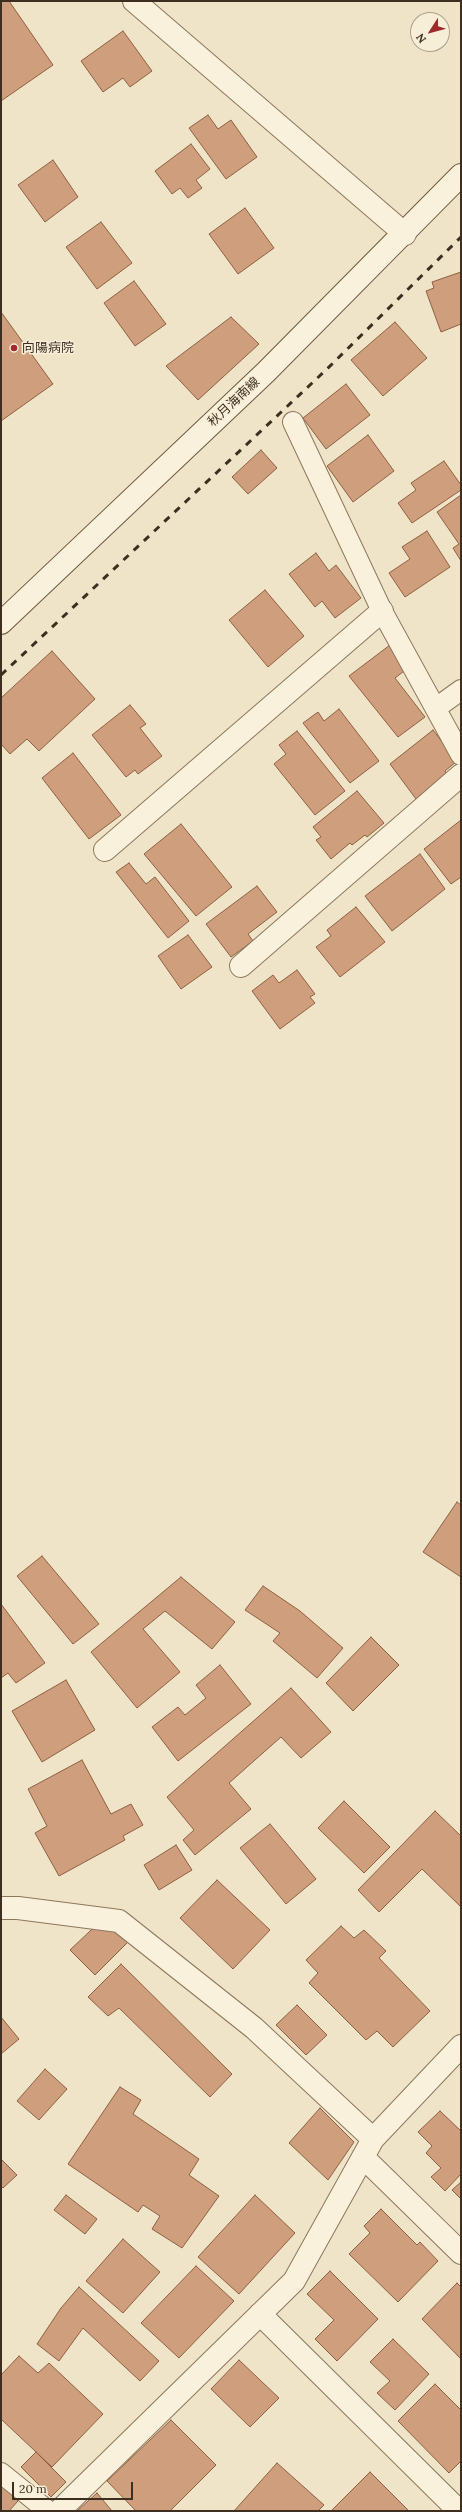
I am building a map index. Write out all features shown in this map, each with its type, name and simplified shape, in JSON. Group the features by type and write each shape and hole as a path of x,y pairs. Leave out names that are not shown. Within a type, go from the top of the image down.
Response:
{"street":[{"path":"134,1 404,234"},
{"name":"秋月海南線","path":"1,623 260,377 404,234 461,174"},
{"path":"105,850 382,611"},
{"path":"241,966 461,776"},
{"path":"1,1908 18,1908 119,1922 254,2028 368,2148 461,2253"},
{"path":"60,2511 294,2282 368,2148 461,2046"},
{"path":"260,2314 459,2511"}],"lane":[{"path":"293,422 382,611 461,755"},
{"path":"436,708 461,690"},
{"path":"1,2473 48,2511"}],"building":[{"path":"1,1 9,1 53,65 1,101"},
{"path":"123,31 152,71 130,87 123,78 103,92 81,61"},
{"path":"208,115 218,129 231,120 257,157 226,179 189,128"},
{"path":"191,144 210,169 196,180 202,188 188,198 180,188 172,194 155,171"},
{"path":"53,160 78,197 45,222 18,185"},
{"path":"245,208 274,248 238,274 209,234"},
{"path":"101,222 132,263 97,289 66,247"},
{"path":"461,272 461,324 441,332 426,291 434,288 432,282"},
{"path":"134,281 166,324 135,346 104,303"},
{"name":"向陽病院","path":"1,312 53,384 1,421"},
{"path":"231,317 259,344 198,400 166,366"},
{"path":"395,322 427,358 383,396 351,360"},
{"path":"346,384 370,415 326,449 303,418"},
{"path":"368,435 394,471 353,502 327,466"},
{"path":"261,450 277,468 248,494 232,477"},
{"path":"444,461 461,485 461,490 412,523 398,503 416,490 411,483"},
{"path":"461,495 461,561 453,548 459,544 437,512"},
{"path":"427,531 450,567 405,597 389,573 410,559 402,547"},
{"path":"316,553 329,571 336,565 361,598 335,618 322,601 315,607 289,574"},
{"path":"265,590 304,636 268,667 229,620"},
{"path":"390,645 408,668 395,678 425,717 398,737 349,676"},
{"path":"52,651 95,699 39,751 27,739 10,754 1,744 1,698"},
{"path":"130,705 146,724 140,728 162,756 138,774 135,770 126,777 92,735"},
{"path":"339,709 379,761 350,783 303,723 318,712 324,721"},
{"path":"433,730 457,761 445,771 447,775 416,799 390,764"},
{"path":"297,731 345,791 315,815 274,764 286,754 279,745"},
{"path":"73,753 121,815 89,839 42,778"},
{"path":"357,791 384,823 367,837 365,835 352,845 350,843 331,859 316,840 321,837 313,827"},
{"path":"461,820 461,877 451,884 424,849"},
{"path":"181,824 232,887 196,916 144,854"},
{"path":"420,854 445,889 392,931 365,896"},
{"path":"129,863 146,884 155,877 189,921 168,938 116,872"},
{"path":"257,886 277,912 248,934 253,941 231,957 206,924"},
{"path":"356,907 385,942 340,977 316,947 331,936 327,930"},
{"path":"188,935 212,967 181,989 158,956"},
{"path":"297,970 315,994 310,997 315,1003 280,1029 252,991 273,975 279,983"},
{"path":"457,1502 461,1505 461,1577 423,1552"},
{"path":"42,1556 99,1624 73,1644 17,1576"},
{"path":"181,1577 235,1622 212,1649 165,1611 143,1629 180,1672 137,1708 91,1652"},
{"path":"263,1586 300,1611 343,1648 317,1678 273,1641 280,1633 245,1610"},
{"path":"1,1604 45,1663 16,1683 8,1673 1,1678"},
{"path":"371,1637 399,1665 353,1711 326,1683"},
{"path":"220,1665 251,1704 178,1761 152,1727 178,1707 185,1715 206,1698 196,1685"},
{"path":"66,1680 95,1730 42,1762 12,1711"},
{"path":"291,1688 331,1732 301,1758 281,1737 229,1783 251,1809 195,1855 183,1840 194,1830 167,1797"},
{"path":"82,1760 111,1814 131,1804 143,1825 123,1836 125,1840 59,1876 35,1833 47,1826 28,1789"},
{"path":"344,1801 390,1847 364,1873 318,1828"},
{"path":"435,1811 461,1836 461,1907 422,1869 379,1912 358,1890"},
{"path":"270,1824 316,1879 286,1904 240,1848"},
{"path":"176,1845 192,1870 159,1890 144,1865"},
{"path":"217,1880 270,1930 233,1969 180,1918"},
{"path":"108,1914 132,1938 95,1975 70,1950"},
{"path":"341,1926 354,1938 364,1930 386,1951 379,1958 430,2011 393,2047 377,2031 366,2040 309,1983 318,1973 306,1960"},
{"path":"121,1964 232,2074 210,2097 119,2008 108,2016 88,1997"},
{"path":"297,2005 327,2035 306,2055 276,2025"},
{"path":"1,2017 19,2039 1,2054"},
{"path":"45,2069 67,2089 39,2120 17,2101"},
{"path":"120,2087 141,2100 133,2114 199,2159 189,2175 219,2196 182,2248 152,2229 160,2216 143,2205 138,2212 68,2164"},
{"path":"320,2108 354,2142 328,2180 289,2143"},
{"path":"440,2111 461,2131 461,2174 445,2191 431,2177 441,2168 426,2153 432,2146 418,2132"},
{"path":"1,2159 17,2175 3,2188 1,2186"},
{"path":"461,2182 461,2199 452,2190"},
{"path":"66,2195 97,2219 85,2234 54,2210"},
{"path":"255,2195 295,2233 239,2294 198,2257"},
{"path":"381,2209 417,2245 420,2242 438,2261 398,2302 349,2254 370,2233 364,2226"},
{"path":"123,2239 160,2272 123,2313 86,2281"},
{"path":"196,2266 234,2301 179,2358 141,2323"},
{"path":"330,2271 378,2319 337,2361 315,2339 334,2320 307,2294"},
{"path":"457,2283 461,2287 461,2359 422,2319"},
{"path":"79,2287 159,2361 140,2381 83,2328 59,2361 37,2344 61,2308"},
{"path":"393,2339 429,2374 395,2410 377,2393 390,2381 370,2362"},
{"path":"19,2356 38,2373 49,2363 103,2414 52,2467 1,2419 1,2375"},
{"path":"239,2360 279,2398 250,2427 211,2389"},
{"path":"435,2384 461,2410 461,2461 449,2473 398,2421"},
{"path":"171,2420 216,2465 170,2511 136,2511 107,2481"},
{"path":"36,2452 66,2482 51,2497 21,2467"},
{"path":"277,2463 324,2505 318,2511 234,2511"},
{"path":"370,2472 409,2511 331,2511"},
{"path":"1,2484 18,2501 9,2511 1,2511"},
{"path":"97,2493 112,2511 77,2511"}],"railway":[{"path":"1,675 327,369 461,237"}],"place":[{"name":"向陽病院","path":"14,348"}]}
